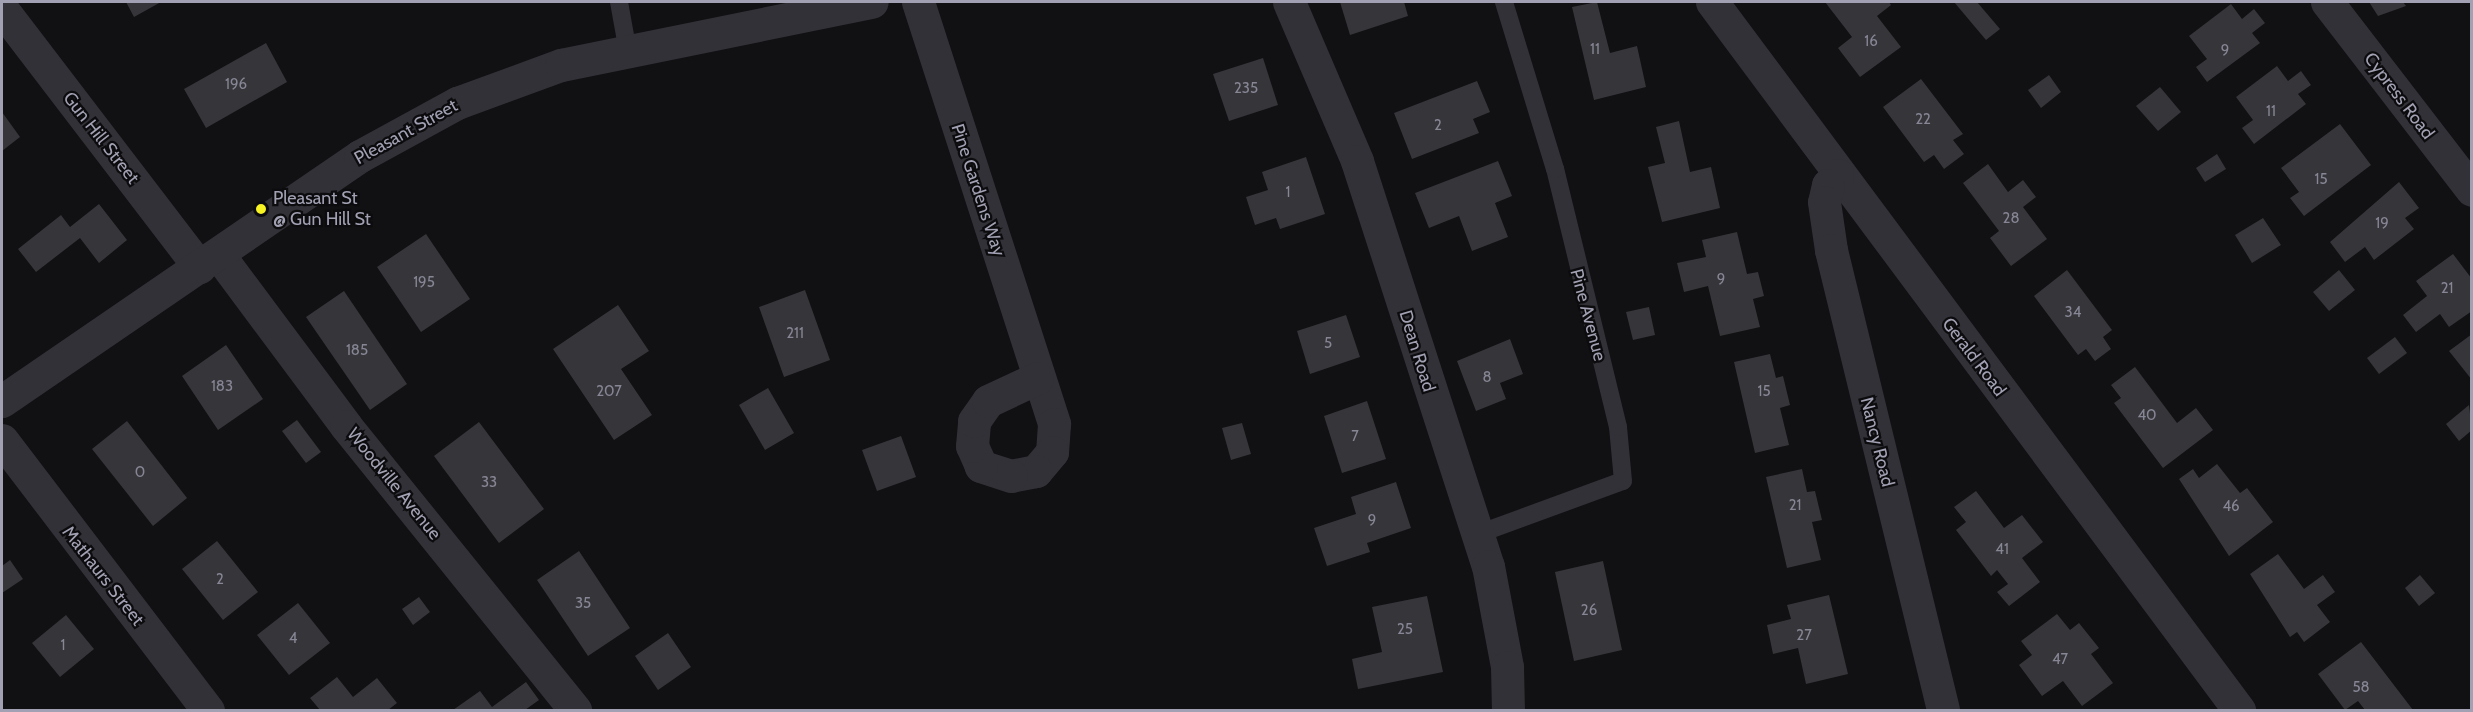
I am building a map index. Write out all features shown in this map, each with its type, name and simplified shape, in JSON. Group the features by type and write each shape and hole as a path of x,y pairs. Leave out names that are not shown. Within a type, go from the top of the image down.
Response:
{"street":[{"name":"Pleasant Street","path":"2,401 360,156 425,118 525,76 628,52 872,2"},
{"name":"Pine Gardens Way","path":"918,2 1037,378"},
{"name":"Dean Road","path":"1289,2 1357,161 1478,534 1502,630 1508,711"},
{"name":"Gerald Road","path":"1712,2 1838,175 2239,711"},
{"name":"Cypress Road","path":"2327,2 2472,190"},
{"name":"Gun Hill Street","path":"2,9 208,261"},
{"name":"Nancy Road","path":"1838,175 1828,185 1824,202 1831,250 1944,711"},
{"name":"Woodville Avenue","path":"208,261 324,397 575,711"},
{"name":"Mathaurs Street","path":"2,440 208,711"}],"lane":[{"path":"619,2 628,52"},
{"name":"Pine Avenue","path":"1478,534 1623,481 1618,427 1555,169 1504,2"}],"building":[{"path":"126,2 161,2 134,17"},
{"path":"1340,2 1404,2 1408,16 1350,35"},
{"path":"1597,2 1610,53 1637,46 1646,87 1594,100 1572,7"},
{"path":"1825,2 1889,2 1891,5 1877,16 1901,47 1860,77 1838,48 1852,37"},
{"path":"1954,2 1977,2 2000,29 1986,40"},
{"path":"2369,2 2403,2 2406,6 2378,16"},
{"path":"2231,4 2242,19 2254,9 2265,23 2252,33 2260,43 2207,82 2196,67 2207,59 2189,36"},
{"path":"266,43 287,82 206,128 184,89"},
{"path":"1263,58 1278,105 1229,121 1213,74"},
{"path":"2277,66 2288,81 2301,71 2311,85 2298,94 2306,104 2254,144 2242,128 2253,120 2236,97"},
{"path":"2049,75 2061,92 2041,108 2028,90"},
{"path":"1921,79 1963,134 1953,140 1964,154 1944,169 1934,155 1924,162 1883,107"},
{"path":"1477,81 1490,112 1473,119 1479,133 1412,159 1394,113"},
{"path":"2160,87 2181,112 2158,131 2136,106"},
{"path":"2,112 20,137 2,151"},
{"path":"1679,121 1690,172 1711,167 1720,208 1662,222 1648,167 1665,163 1656,127"},
{"path":"2340,124 2371,165 2304,216 2290,198 2299,192 2281,168"},
{"path":"2217,154 2226,169 2205,182 2196,168"},
{"path":"1306,157 1325,214 1280,229 1276,218 1255,225 1246,197 1268,190 1262,172"},
{"path":"1498,161 1512,196 1495,203 1508,237 1472,251 1459,216 1429,228 1415,193"},
{"path":"1988,164 2008,192 2023,180 2036,197 2023,207 2047,239 2011,266 1990,238 1999,231 1963,183"},
{"path":"2399,182 2419,208 2405,218 2414,229 2374,260 2365,247 2345,262 2330,242"},
{"path":"99,204 127,240 99,263 80,238 36,272 18,249 61,215 70,227"},
{"path":"2263,218 2281,245 2252,263 2235,235"},
{"path":"1737,232 1747,274 1758,272 1764,296 1753,299 1760,327 1720,336 1708,286 1684,292 1677,263 1706,257 1702,240"},
{"path":"426,234 470,299 421,332 377,267"},
{"path":"2453,254 2472,279 2472,311 2449,327 2440,314 2416,332 2403,315 2427,296 2416,281"},
{"path":"2067,270 2112,330 2103,337 2111,349 2095,361 2086,349 2078,355 2034,296"},
{"path":"2339,270 2355,290 2329,311 2313,292"},
{"path":"805,290 830,360 784,377 759,307"},
{"path":"344,291 407,384 370,410 306,317"},
{"path":"618,305 649,351 621,369 652,415 614,440 553,349"},
{"path":"1649,307 1655,335 1633,340 1626,312"},
{"path":"1346,315 1360,357 1310,374 1297,331"},
{"path":"2472,334 2472,380 2449,351"},
{"path":"2395,337 2407,353 2379,374 2367,358"},
{"path":"1510,339 1523,374 1500,383 1506,399 1476,411 1457,361"},
{"path":"226,345 263,399 218,430 182,376"},
{"path":"1770,354 1776,378 1783,376 1790,405 1780,408 1789,445 1755,453 1734,362"},
{"path":"2135,367 2177,423 2196,408 2213,430 2163,468 2114,403 2121,398 2111,385"},
{"path":"768,388 794,433 765,450 739,405"},
{"path":"1367,401 1386,459 1342,473 1324,416"},
{"path":"2469,405 2472,430 2459,441 2446,424"},
{"path":"297,420 321,452 306,463 282,431"},
{"path":"127,421 187,498 153,526 92,449"},
{"path":"479,422 544,509 499,543 434,456"},
{"path":"1242,423 1251,454 1231,460 1222,428"},
{"path":"901,436 916,477 877,491 862,450"},
{"path":"2217,464 2240,493 2247,488 2273,522 2229,556 2179,479 2193,469 2199,478"},
{"path":"1802,469 1807,492 1815,491 1822,520 1812,522 1821,560 1787,568 1766,477"},
{"path":"1396,482 1411,528 1367,543 1370,552 1327,566 1314,528 1356,514 1351,497"},
{"path":"1976,491 2004,528 2022,515 2043,542 2022,558 2040,582 2009,606 1997,592 2008,584 1997,570 1991,576 1956,530 1966,522 1954,507"},
{"path":"217,541 258,592 223,620 182,569"},
{"path":"579,551 630,628 588,656 537,580"},
{"path":"2278,554 2304,589 2323,575 2335,592 2317,605 2330,622 2304,642 2297,632 2290,637 2250,574"},
{"path":"10,560 23,579 2,593 2,566"},
{"path":"1603,561 1622,650 1574,661 1555,572"},
{"path":"2420,575 2435,593 2419,606 2405,588"},
{"path":"1829,595 1848,674 1806,684 1798,648 1773,654 1767,625 1791,619 1787,605"},
{"path":"1427,596 1443,672 1358,689 1352,659 1382,652 1372,607"},
{"path":"419,597 430,612 413,625 402,609"},
{"path":"298,603 330,643 289,675 257,635"},
{"path":"2057,614 2070,630 2079,623 2099,648 2091,654 2113,683 2082,706 2063,681 2042,696 2019,665 2032,655 2021,641"},
{"path":"66,615 94,649 60,677 32,643"},
{"path":"668,633 691,667 658,690 635,656"},
{"path":"2361,642 2413,710 2365,710 2358,701 2345,710 2318,674"},
{"path":"337,677 353,697 377,678 397,703 388,710 320,710 310,698"},
{"path":"526,682 539,700 525,710 453,710 480,691 492,707"}],"place":[{"name":"Pleasant St @ Gun Hill St","path":"261,209"}]}
